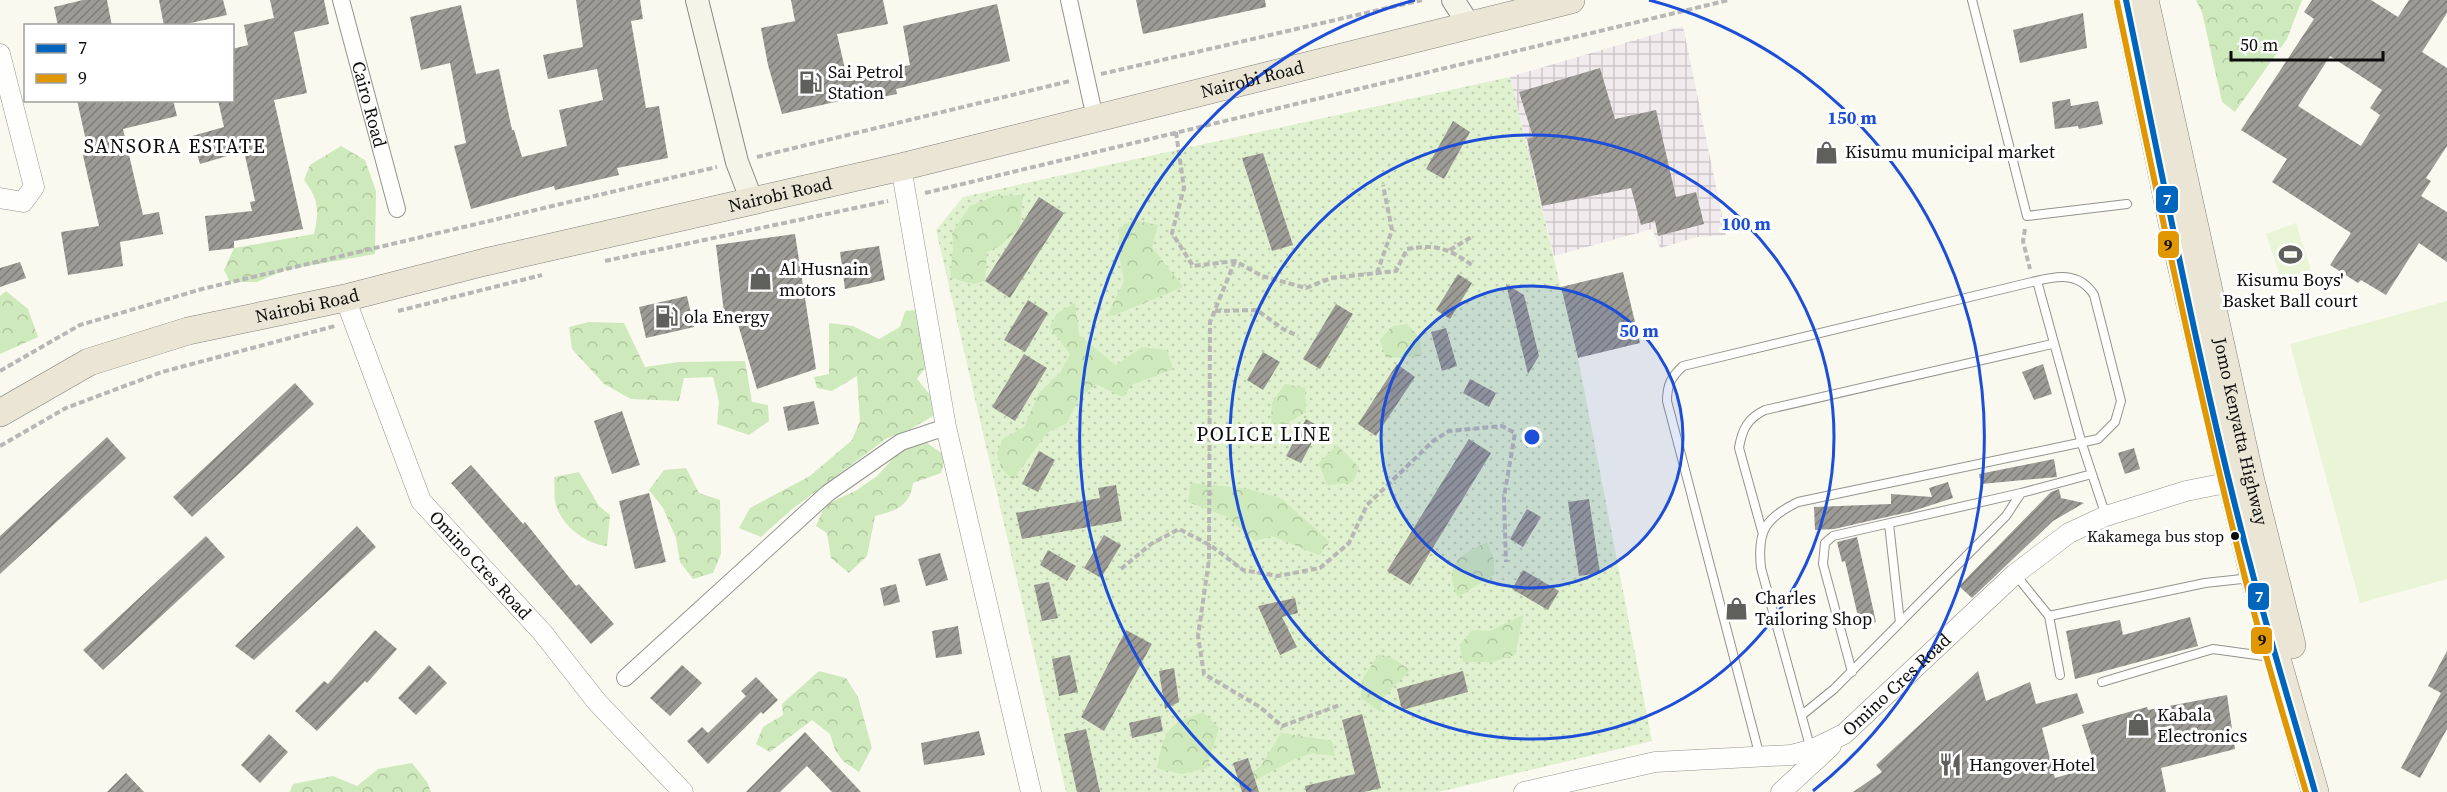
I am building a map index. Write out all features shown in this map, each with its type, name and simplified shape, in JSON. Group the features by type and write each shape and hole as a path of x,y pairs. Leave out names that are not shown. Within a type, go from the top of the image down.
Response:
{"highway":[{"name":"Nairobi Road","path":"0,408 88,359 140,340 481,251 686,206 747,189 855,168 1094,109 1459,10 1560,0"},
{"name":"Nairobi Road","path":"0,412 89,362 188,331 350,310 484,262 901,167 1571,0"},
{"name":"Jomo Kenyatta Highway","path":"2126,0 2191,254"},
{"name":"Jomo Kenyatta Highway","path":"2145,0 2191,254 2240,479 2332,792"},
{"name":"Jomo Kenyatta Highway","path":"2240,479 2254,578 2315,792"}],"main road":[{"path":"697,0 737,162 747,189"}],"street":[{"name":"Cairo Road","path":"341,0 397,209"},
{"path":"1069,0 1094,109"},
{"path":"0,54 34,187 23,202 0,198"},
{"path":"901,167 946,427 1031,792"},
{"name":"Omino Cres Road","path":"350,310 421,501 542,632 597,702 683,792"},
{"path":"624,678 828,493 901,442 946,427"},
{"name":"Omino Cres Road","path":"1524,792 1655,762 1791,755 1811,750 1844,734 2015,574 2069,533 2106,516 2186,491 2240,479"},
{"path":"1781,792 1844,734"}],"lane":[{"path":"1972,0 2027,216 2127,204"},
{"path":"1760,757 1667,401 1667,387 1672,376 1683,366 2035,281 2070,276 2087,284 2094,295 2121,401 2115,422 2110,430 2098,439 1798,502 1776,514 1762,531 1758,546 1761,568 1811,750"},
{"path":"2035,281 2081,441 2106,516"},
{"path":"1762,531 1739,448 1741,434 1752,416 1765,410 2052,344"},
{"path":"1852,672 1823,564 1825,543 1833,536 2021,494 2092,474"},
{"path":"1802,715 1852,672 2006,516 2021,494"},
{"path":"1889,524 1900,623"},
{"path":"2015,574 2049,616 2060,675"},
{"path":"2049,616 2205,583 2254,578"},
{"path":"2102,682 2213,649 2278,657"}],"path":[{"path":"0,371 80,325 202,289 1088,77 1422,0"},
{"path":"603,261 905,198 1729,0"},
{"path":"1176,132 1184,189 1172,233 1193,266 1235,261 1262,276 1306,288 1331,278 1396,271 1407,249 1430,245 1450,250 1472,265"},
{"path":"1377,273 1392,230 1383,184"},
{"path":"2027,216 2023,240 2035,281"},
{"path":"1450,250 1473,236"},
{"path":"1235,261 1210,322 1210,545 1198,636 1204,674 1260,707 1282,726 1340,705"},
{"path":"388,313 547,274"},
{"path":"0,446 66,408 162,372 350,310"},
{"path":"1215,311 1257,310 1283,329 1298,336"},
{"path":"1121,568 1151,544 1179,529 1210,545 1243,570 1278,576 1320,568 1349,543 1366,505 1433,441 1449,431 1502,426 1515,433 1504,497 1506,562"}],"shaded area":[{"path":"1683,26 1726,235 1697,237 1660,248 1652,229 1554,256 1510,77"}],"green space":[{"path":"2196,0 2302,0 2287,39 2235,112 2222,102 2202,12"},
{"path":"1510,77 1578,358 1652,741 1438,792 1066,792 936,230 963,197"},
{"path":"341,146 365,160 376,191 375,254 285,270 257,282 230,282 224,270 234,248 314,234 317,206 313,193 304,180 310,165"},
{"path":"1023,195 1020,227 1000,246 987,252 985,281 973,284 951,278 952,233 970,206 995,196"},
{"path":"1133,220 1158,225 1152,247 1183,287 1112,316 1108,314 1124,281 1119,255 1119,228"},
{"name":"Kisumu Boys' Basket Ball court","path":"2296,223 2312,273 2283,284 2266,234"},
{"path":"6,291 28,309 38,337 0,354 0,296"},
{"path":"2447,301 2447,579 2360,603 2290,344"},
{"path":"1075,303 1079,335 1116,365 1142,347 1167,350 1173,369 1131,385 1123,397 1096,384 1078,399 1067,423 1047,433 1013,480 1001,468 997,453 1003,439 1024,427 1039,393 1060,373 1070,354 1050,327 1057,313"},
{"path":"915,310 927,365 917,379 931,396 933,416 909,430 887,438 791,510 761,537 739,528 750,508 810,476 852,440 860,421 857,376 832,391 817,388 814,377 829,374 829,323 853,326 879,339 900,327 905,311"},
{"path":"589,322 624,323 645,367 679,362 745,361 752,402 768,405 769,421 749,435 717,424 719,402 713,377 684,378 679,401 631,399 604,384 572,349 569,327"},
{"path":"1407,324 1420,338 1422,356 1386,358 1380,340 1391,327"},
{"path":"1285,384 1305,388 1306,412 1286,424 1271,423 1272,403"},
{"path":"927,443 946,456 941,473 913,483 909,497 901,506 875,516 867,556 849,573 831,558 827,533 816,526 825,505 857,490 877,476 901,450"},
{"path":"1337,445 1359,467 1353,482 1327,485 1319,463"},
{"path":"686,468 699,493 720,500 721,554 713,573 693,579 680,562 676,538 663,508 649,490 664,470"},
{"path":"579,472 599,506 610,515 607,546 582,537 567,525 557,509 554,477"},
{"path":"1191,483 1249,489 1282,499 1330,542 1319,555 1272,536 1255,541 1226,516 1188,502"},
{"path":"1487,542 1494,560 1494,575 1458,597 1452,577 1456,562 1468,551"},
{"path":"1523,615 1515,655 1492,662 1463,662 1460,645 1472,630 1490,631"},
{"path":"1379,654 1394,659 1410,670 1384,697 1380,712 1361,698 1362,680"},
{"path":"819,671 846,678 858,697 872,748 859,772 843,761 835,750 830,734 812,720 770,752 756,744 763,727 783,715 782,704"},
{"path":"1203,712 1219,728 1207,768 1181,774 1157,768 1162,745 1169,731 1181,721"},
{"path":"1281,733 1332,741 1335,756 1313,753 1295,759 1240,788 1232,783 1260,767"},
{"path":"412,763 427,782 431,792 290,792 293,784 333,776 357,786 378,769"}],"building":[{"path":"83,0 107,0 112,24 58,24 54,7"},
{"path":"159,0 223,0 227,15 186,24 164,24"},
{"path":"270,0 324,0 329,24 294,32 307,93 274,100 303,229 234,241 234,248 209,251 205,216 252,211 250,202 255,201 244,151 200,164 192,136 224,127 218,102 234,102 234,48 248,45 244,25 274,18"},
{"path":"576,0 640,0 643,19 631,21 646,108 659,106 668,158 617,168 619,175 555,190 554,186 471,209 454,146 466,143 450,63 421,70 410,17 461,5 476,74 499,69 512,130 514,130 522,157 567,146 559,110 603,100 597,69 548,79 543,55 583,47"},
{"path":"791,0 883,0 888,24 837,34 847,78 910,65 903,26 997,4 1010,61 896,89 897,94 858,102 857,97 782,114 768,65 761,28 795,21"},
{"path":"1136,0 1265,0 1266,7 1143,34"},
{"path":"2312,0 2371,0 2398,17 2409,0 2447,0 2447,13 2422,52 2447,68 2447,146 2426,178 2431,181 2421,196 2447,212 2447,262 2419,243 2386,295 2361,280 2358,283 2330,265 2351,233 2272,182 2287,159 2241,130 2314,19 2304,12","holes":["2330,56 2382,90 2370,108 2380,115 2361,146 2298,106"]},
{"path":"2083,13 2087,48 2020,63 2013,30"},
{"path":"1600,68 1615,119 1656,110 1676,197 1696,192 1704,224 1658,236 1655,221 1641,225 1631,188 1542,206 1527,139 1533,137 1519,92"},
{"path":"2070,99 2071,106 2098,101 2103,124 2079,129 2078,126 2055,129 2052,102"},
{"path":"77,102 174,102 177,116 123,129 143,215 159,212 163,234 120,242 123,266 68,275 61,232 99,226 82,151 88,150"},
{"path":"1453,121 1470,132 1444,179 1426,169"},
{"path":"1263,153 1293,245 1272,251 1242,158"},
{"path":"1039,197 1064,213 1010,298 985,281"},
{"name":"Al Husnain motors","path":"795,234 816,369 757,389 735,314 724,313 716,245"},
{"path":"879,246 885,280 845,289 840,252"},
{"path":"20,262 26,278 0,287 0,268"},
{"path":"1623,272 1640,343 1578,358 1561,287"},
{"path":"1458,274 1472,283 1450,319 1436,310"},
{"path":"1506,284 1524,295 1539,356 1528,374"},
{"name":"ola Energy","path":"687,296 694,327 646,338 639,307"},
{"path":"1028,300 1048,313 1025,352 1004,340"},
{"path":"1336,304 1353,314 1320,369 1303,359"},
{"path":"1446,328 1457,366 1442,371 1431,332"},
{"path":"1263,352 1280,362 1263,390 1247,380"},
{"path":"1024,354 1047,368 1015,421 992,407"},
{"path":"1397,364 1415,377 1376,436 1358,424"},
{"path":"2043,364 2052,394 2034,400 2022,372"},
{"path":"1470,379 1496,393 1489,407 1463,393"},
{"path":"295,383 314,404 192,517 173,497"},
{"path":"814,401 819,424 788,431 783,407"},
{"path":"622,411 640,465 612,474 594,421"},
{"path":"1306,419 1320,427 1301,463 1286,456"},
{"path":"107,437 126,458 0,574 0,536"},
{"path":"1469,439 1491,453 1410,585 1387,571"},
{"path":"2134,448 2140,469 2125,474 2118,453"},
{"path":"1039,451 1055,460 1038,492 1022,484"},
{"path":"2054,459 2057,477 1981,484 1979,474"},
{"path":"471,465 523,524 525,522 576,586 579,584 614,624 591,644 451,483"},
{"path":"1948,482 1953,498 1913,511 1834,529 1815,530 1814,507 1891,504 1891,494 1932,497 1929,488"},
{"path":"1116,485 1122,521 1022,539 1016,513 1100,498 1098,488"},
{"path":"2059,489 2061,498 2084,503 2053,521 1972,598 1959,586 2051,492"},
{"path":"649,493 666,562 635,569 619,501"},
{"path":"1589,499 1600,573 1579,576 1568,502"},
{"path":"1527,509 1541,517 1523,547 1510,539"},
{"path":"357,526 376,547 254,660 235,646"},
{"path":"1104,535 1121,545 1101,578 1084,568"},
{"path":"206,536 225,557 103,670 83,650"},
{"path":"1857,537 1876,622 1860,625 1845,561 1842,562 1837,542"},
{"path":"1048,550 1076,566 1067,581 1040,565"},
{"path":"940,553 948,580 926,586 918,559"},
{"path":"1523,570 1559,591 1548,610 1512,589"},
{"path":"1049,582 1058,618 1042,621 1034,585"},
{"path":"896,584 900,602 884,606 880,588"},
{"path":"1295,598 1298,613 1282,617 1297,647 1280,655 1258,606"},
{"path":"2190,617 2198,646 2075,679 2066,631 2120,620 2123,635"},
{"path":"958,626 962,654 936,658 932,631"},
{"path":"375,630 397,649 367,683 365,681 317,731 295,711 324,681 328,684"},
{"path":"1126,630 1152,644 1104,731 1081,717"},
{"path":"2447,651 2447,729 2420,778 2401,768 2441,693 2428,686"},
{"path":"1070,655 1078,692 1059,696 1052,659"},
{"path":"429,665 447,683 416,715 398,698"},
{"path":"682,665 702,683 670,716 650,698"},
{"path":"1174,668 1179,702 1165,709 1159,671"},
{"path":"1463,671 1468,692 1402,710 1397,689"},
{"path":"1978,671 1986,701 2030,682 2036,704 2077,693 2084,713 2042,728 2055,778 2095,766 2082,725 2147,707 2148,710 2227,695 2235,749 2161,768 2166,792 1853,792 1882,772 1876,765"},
{"path":"756,677 778,700 763,714 761,712 708,764 687,741 702,727 708,733 746,696 741,691"},
{"path":"1362,714 1381,788 1364,792 1306,792 1305,786 1355,774 1342,720"},
{"path":"1160,716 1163,731 1132,738 1129,723"},
{"path":"1086,729 1100,792 1077,792 1064,734"},
{"path":"979,731 985,755 924,765 921,743"},
{"path":"805,732 861,792 832,792 807,766 780,792 746,792"},
{"path":"269,734 288,752 260,783 241,765"},
{"path":"1248,758 1259,792 1242,792 1233,763"},
{"path":"126,773 144,792 107,792"}],"transit line":[{"name":"7","path":"2126,0 2186,290 2235,507 2315,792"},
{"name":"9","path":"2117,2 2178,290 2227,506 2259,632 2306,792"}],"place":[{"name":"Sai Petrol Station","path":"810,82"},
{"name":"Kisumu municipal market","path":"1827,152"},
{"name":"Kisumu Boys' Basket Ball court","path":"2290,254"},
{"name":"Al Husnain motors","path":"761,279"},
{"name":"ola Energy","path":"666,317"},
{"name":"Kakamega bus stop","path":"2235,536"},
{"name":"Charles Tailoring Shop","path":"1737,608"},
{"name":"Kabala Electronics","path":"2139,725"},
{"name":"Hangover Hotel","path":"1951,765"}],"district":[{"name":"SANSORA ESTATE","path":"175,146"},
{"name":"POLICE LINE","path":"1264,434"}]}
